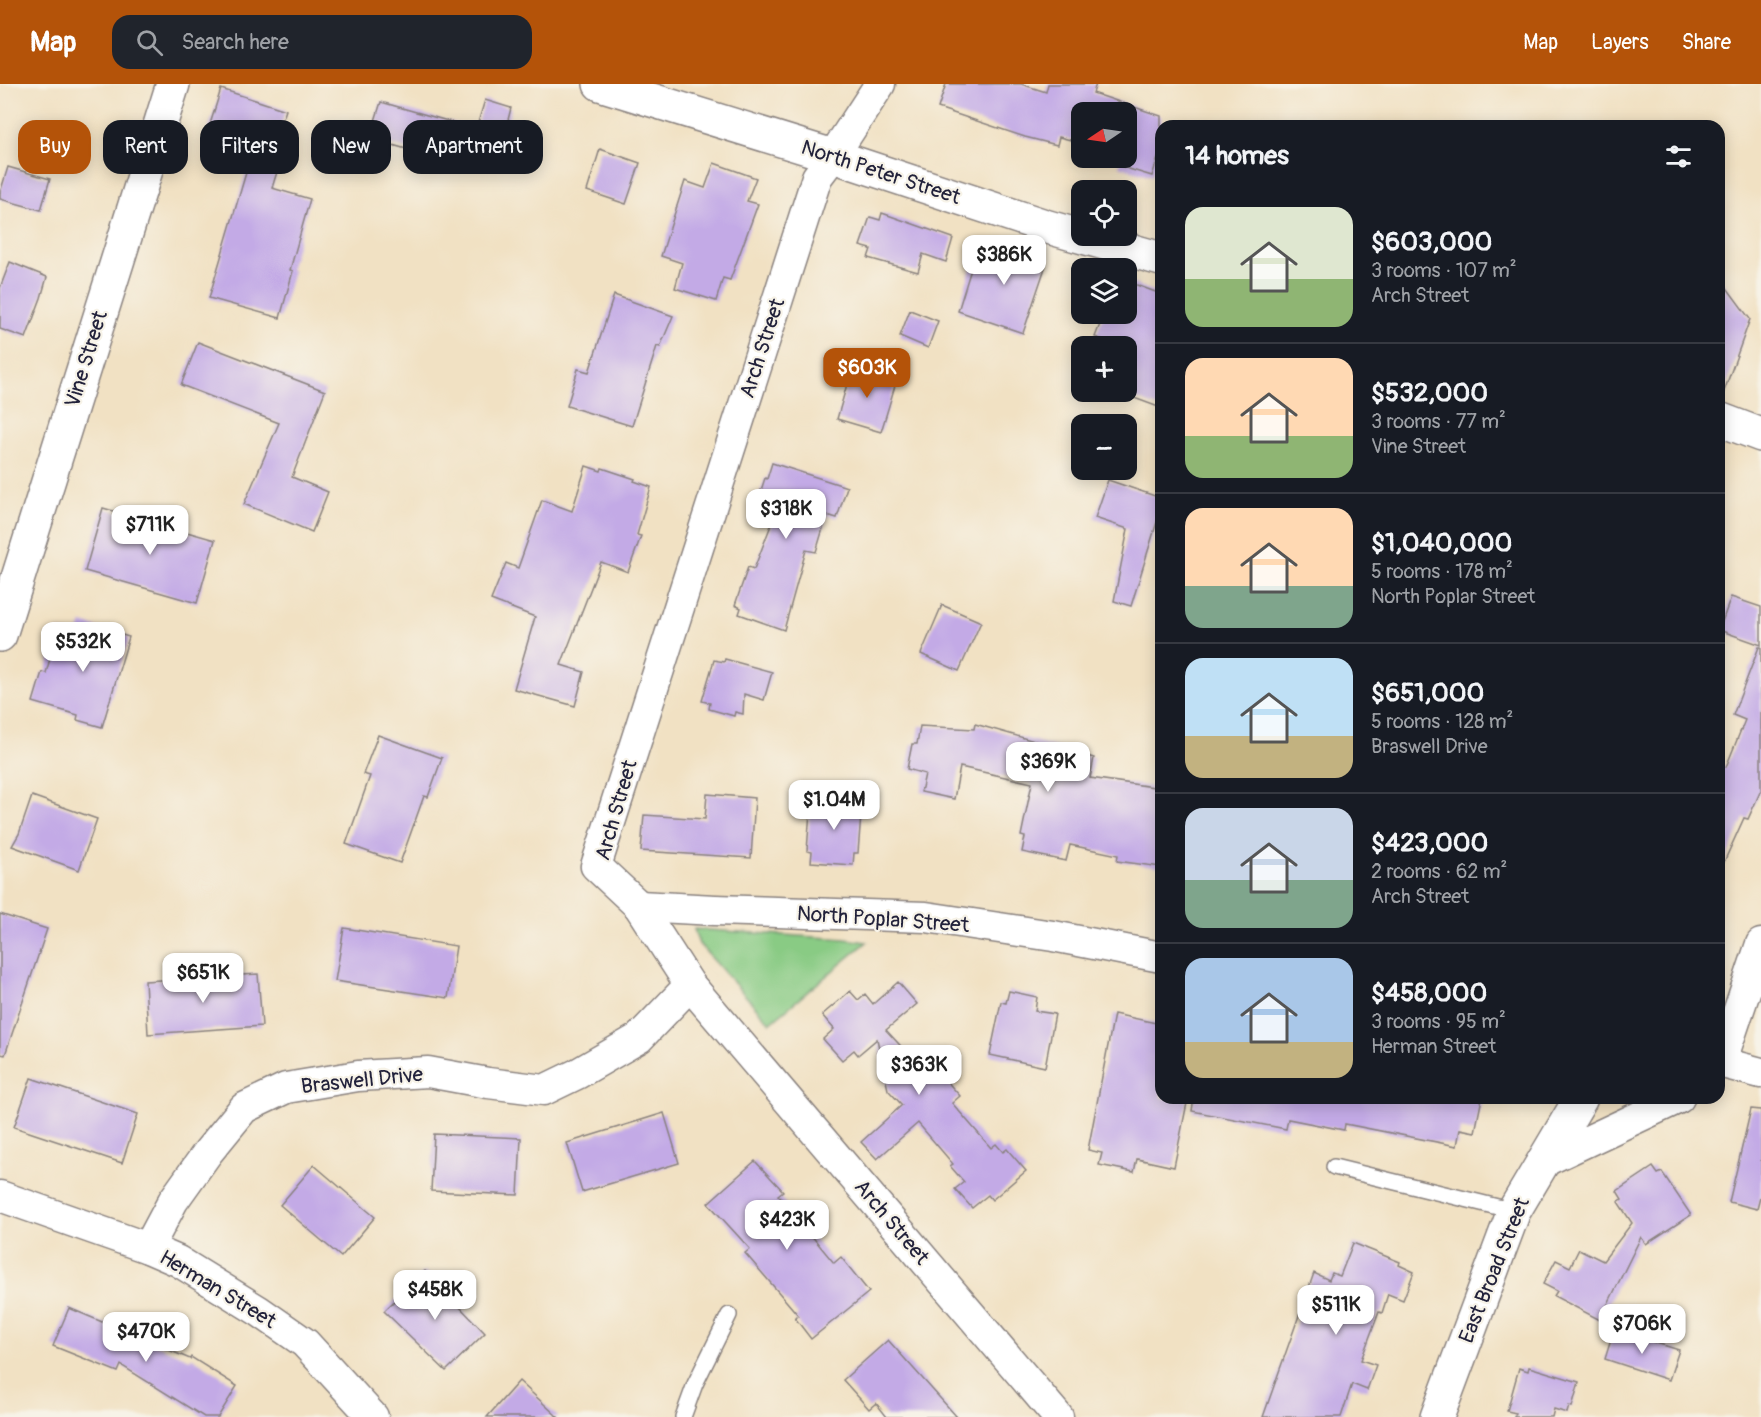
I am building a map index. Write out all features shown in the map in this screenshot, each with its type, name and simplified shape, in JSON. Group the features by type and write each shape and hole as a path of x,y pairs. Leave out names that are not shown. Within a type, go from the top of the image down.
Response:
{"street":[{"name":"Vine Street","path":"0,634 173,84"},
{"name":"North Peter Street","path":"600,84 833,156 1048,227 1155,257"},
{"name":"Arch Street","path":"880,84 817,177 596,866 639,906 690,985 1058,1417"},
{"path":"1725,421 1761,435"},
{"name":"North Poplar Street","path":"639,906 926,917 1042,934 1155,956"},
{"path":"1733,1069 1761,944"},
{"name":"Braswell Drive","path":"148,1248 173,1201 208,1152 244,1108 286,1088 358,1076 428,1072 544,1090 577,1074 639,1038 690,985"},
{"name":"East Broad Street","path":"1437,1417 1514,1211 1578,1104"},
{"path":"1544,1162 1666,1104"},
{"name":"Herman Street","path":"0,1196 148,1248 178,1261 259,1311 304,1343 373,1417"}],"lane":[{"path":"1334,1167 1514,1211"},
{"path":"683,1417 695,1384 729,1315"}],"green space":[{"path":"694,929 867,942 770,1023 699,944"}],"building":[{"path":"946,84 1021,84 1046,92 1048,84 1096,84 1093,93 1120,102 1071,102 1071,140 1059,137 1057,145 1025,137 938,108"},
{"path":"221,89 286,110 282,120 211,120"},
{"path":"485,100 511,108 508,120 479,120"},
{"path":"381,102 444,120 403,120 403,148 391,145 391,120 375,120"},
{"path":"1137,108 1161,116 1161,120 1155,120 1155,167 1152,176 1126,168 1137,168"},
{"path":"600,149 640,163 626,204 587,191"},
{"path":"714,163 756,178 747,201 758,204 730,280 723,278 716,301 675,288 682,263 661,256 685,181 705,188"},
{"path":"8,167 18,170 18,174 32,174 50,179 41,210 0,199"},
{"path":"246,174 276,174 272,188 310,199 290,270 293,271 280,318 209,298"},
{"path":"882,213 953,238 946,262 923,254 918,272 868,258 871,249 860,246 870,217 880,220"},
{"path":"1008,242 1044,253 1040,263 1046,265 1023,333 958,311 975,256 1005,249"},
{"path":"10,262 47,277 26,338 0,329 0,288"},
{"path":"1137,285 1155,292 1155,406 1137,399 1137,336 1095,336 1100,324 1137,324"},
{"path":"1725,285 1750,319 1725,389"},
{"path":"614,295 673,316 660,347 657,346 632,426 567,406 578,369 589,372"},
{"path":"910,310 938,321 928,348 900,336"},
{"path":"198,342 325,391 292,477 328,492 312,532 244,504 279,423 181,385"},
{"path":"852,367 897,379 881,432 837,419"},
{"path":"772,463 847,487 837,518 827,515 816,552 806,550 784,630 739,614 741,608 735,605 748,567 754,569 773,520 753,515"},
{"path":"586,466 601,471 602,468 651,487 637,535 641,536 628,572 601,562 561,665 584,672 575,706 514,689 535,617 491,600 506,563 518,568 542,500 572,511"},
{"path":"1108,480 1155,496 1155,528 1131,606 1114,601 1128,529 1095,518"},
{"path":"103,508 215,540 197,603 85,571"},
{"path":"1731,597 1761,607 1761,645 1725,632 1725,614"},
{"path":"942,605 981,622 959,671 921,654"},
{"path":"82,623 129,637 102,727 77,720 78,715 33,702 42,672 46,673 58,630 78,635"},
{"path":"1759,647 1761,647 1761,790 1748,819 1744,818 1725,860 1725,767 1745,720 1733,715"},
{"path":"725,659 772,672 764,700 744,694 743,714 735,712 734,716 709,709 710,703 702,701 714,660 724,662"},
{"path":"975,724 1094,758 1090,778 1155,787 1155,866 1117,861 1118,855 1070,845 1066,861 1022,852 1025,837 1021,836 1032,783 960,767 954,799 921,792 925,774 907,769 912,744 917,744 920,726 974,729"},
{"path":"378,735 442,758 428,797 424,796 400,863 346,844 370,776 363,774"},
{"path":"707,794 755,798 751,858 641,851 644,815 705,819"},
{"path":"32,796 97,819 79,870 12,846 19,834"},
{"path":"811,798 862,802 858,853 854,853 853,865 811,862 812,852 807,851"},
{"path":"0,914 47,929 5,1055 0,1054"},
{"path":"344,928 456,946 448,998 335,981"},
{"path":"258,974 262,1026 148,1034 145,981"},
{"path":"898,982 917,1004 886,1030 923,1070 927,1067 939,1080 943,1077 960,1096 952,1103 991,1148 996,1144 1003,1152 1007,1149 1026,1171 992,1200 988,1195 972,1208 955,1189 964,1182 950,1166 953,1164 918,1123 877,1159 861,1142 902,1105 888,1090 877,1039 858,1055 854,1050 842,1060 823,1039 834,1029 822,1015 850,991 858,1000 865,994 873,1004"},
{"path":"1009,991 1037,997 1035,1011 1055,1014 1045,1067 990,1055 1001,1002 1006,1003"},
{"path":"1114,1014 1155,1023 1155,1104 1187,1104 1174,1167 1137,1159 1134,1172 1099,1165 1102,1153 1088,1150"},
{"path":"31,1078 138,1114 122,1163 14,1127"},
{"path":"1193,1104 1481,1104 1475,1132 1460,1129 1457,1146 1345,1124 1344,1130 1288,1119 1286,1129 1192,1111"},
{"path":"1751,1109 1761,1110 1761,1194 1757,1209 1729,1202"},
{"path":"664,1113 679,1163 582,1192 567,1143"},
{"path":"434,1134 521,1138 518,1195 431,1191"},
{"path":"755,1161 783,1191 778,1195 834,1263 841,1257 869,1292 811,1339 795,1318 798,1315 745,1253 750,1249 708,1203"},
{"path":"314,1165 375,1217 341,1257 280,1205"},
{"path":"1653,1167 1658,1174 1662,1172 1691,1215 1646,1244 1641,1237 1600,1320 1554,1296 1557,1291 1543,1284 1556,1260 1570,1267 1579,1249 1603,1261 1632,1223 1618,1202 1622,1199 1617,1191"},
{"path":"1353,1243 1400,1262 1399,1265 1414,1272 1403,1300 1388,1294 1382,1313 1379,1312 1361,1360 1376,1365 1367,1390 1352,1384 1341,1417 1263,1417 1314,1273 1329,1280 1332,1273 1340,1276"},
{"path":"425,1271 485,1333 446,1371 384,1311"},
{"path":"69,1308 190,1359 191,1357 237,1386 218,1417 204,1417 121,1365 118,1372 53,1346"},
{"path":"1614,1330 1679,1350 1669,1380 1605,1359"},
{"path":"888,1340 957,1417 887,1417 876,1403 869,1409 843,1380"},
{"path":"1529,1367 1579,1382 1572,1407 1569,1406 1567,1413 1554,1409 1552,1417 1514,1417 1516,1413 1507,1411 1519,1368 1528,1371"},
{"path":"519,1381 558,1417 487,1417"}]}
